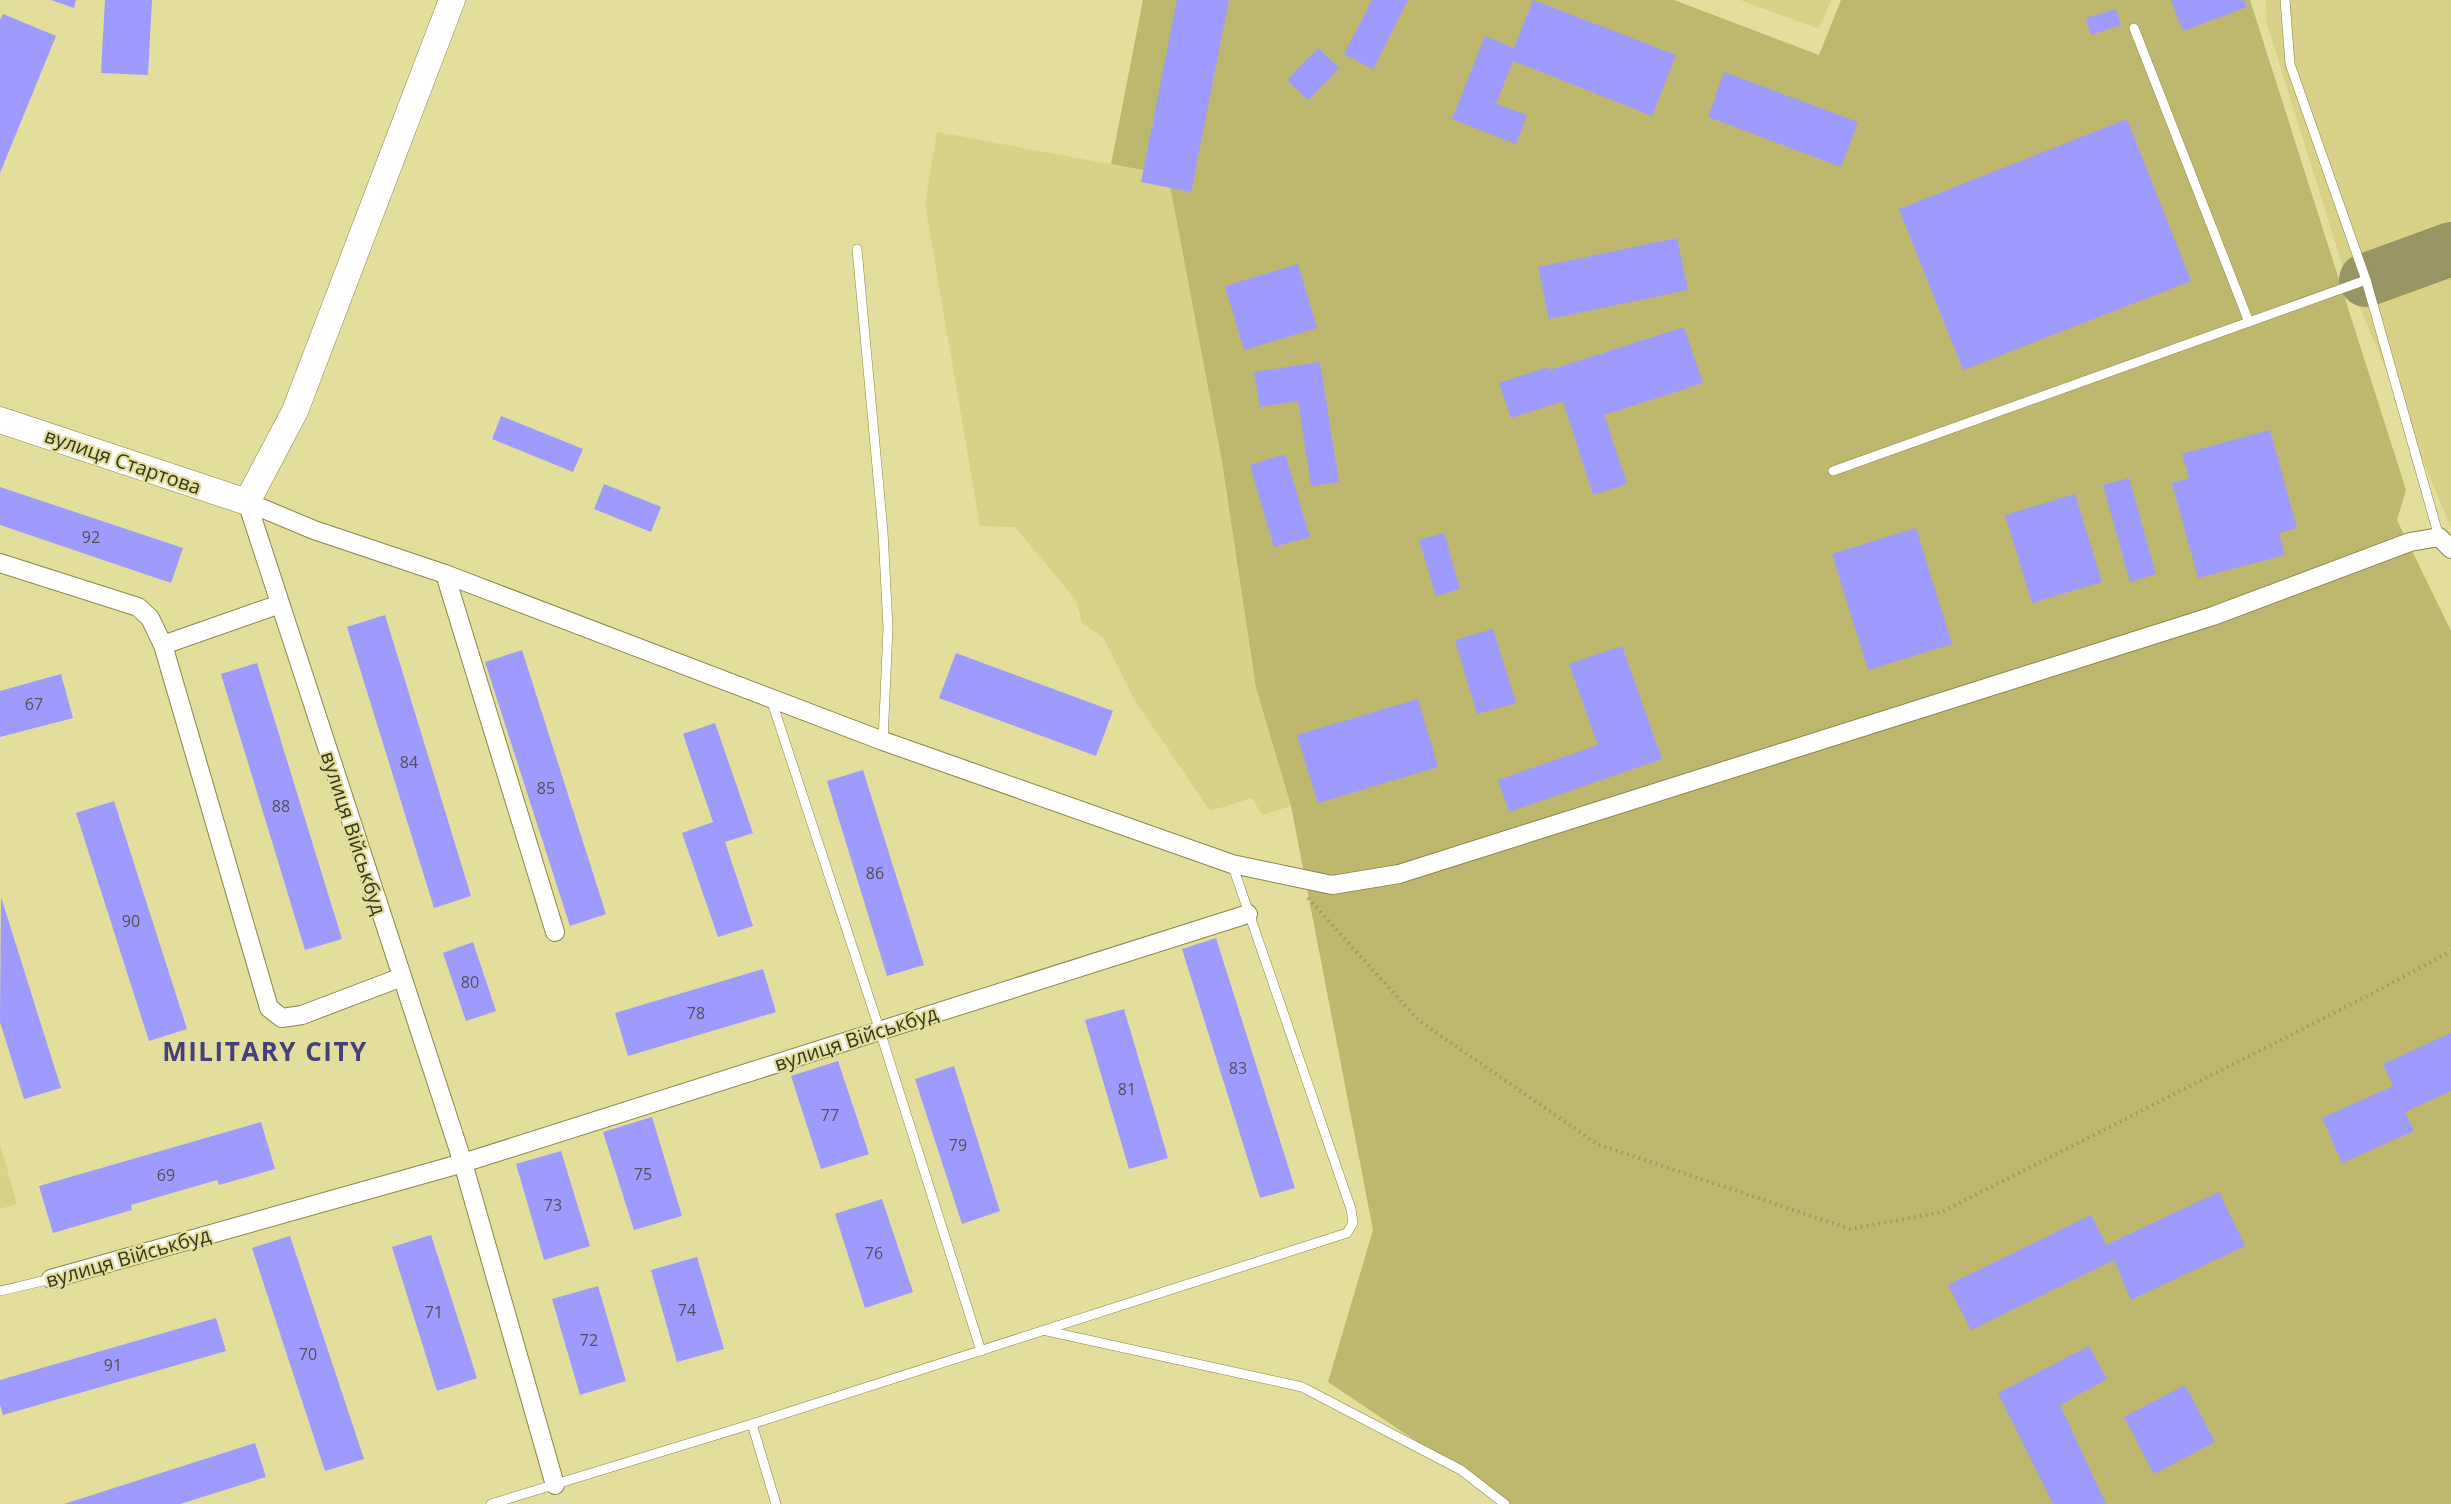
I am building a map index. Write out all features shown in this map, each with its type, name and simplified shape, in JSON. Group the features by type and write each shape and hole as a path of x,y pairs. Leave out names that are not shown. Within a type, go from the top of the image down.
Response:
{"main road":[{"path":"247,502 295,411 452,0"},
{"name":"вулиця Стартова","path":"0,420 247,502"}],"street":[{"path":"247,502 314,530 445,574 883,741 1232,864 1332,885 1399,874 2213,616 2410,542 2445,543"},
{"name":"вулиця Військбуд","path":"247,502 463,1162 555,1485"},
{"path":"0,563 138,607 150,618 163,645 269,1008 282,1018 302,1015 402,977"},
{"path":"445,574 555,932"},
{"path":"163,645 280,604"},
{"name":"вулиця Військбуд","path":"51,1279 463,1162 1248,914"}],"lane":[{"path":"2285,0 2290,64 2366,280 2445,543"},
{"path":"2134,28 2249,322"},
{"path":"857,249 884,542 888,628 883,741"},
{"path":"1833,471 2366,280"},
{"path":"771,699 880,1030 981,1351"},
{"path":"491,1504 752,1424 1347,1233 1353,1223 1352,1209 1232,864"},
{"name":"вулиця Військбуд","path":"0,1291 51,1279"},
{"path":"1045,1330 1302,1387 1461,1470 1505,1504"},
{"path":"752,1424 776,1504"}],"path":[{"path":"1287,876 1418,1020 1597,1144 1850,1229 1942,1212 2379,990 2451,951"}],"shaded area":[{"path":"1143,0 1674,0 1819,55 1841,0 2250,0 2406,490 2397,520 2451,631 2451,1504 1510,1504 1328,1382 1373,1230 1291,806 1256,688 1222,462 1168,175 1111,164"},
{"path":"1740,0 1831,0 1819,29"},
{"path":"2266,0 2451,0 2451,528 2342,264 2267,24"},
{"path":"937,132 1168,175 1222,462 1256,688 1291,806 1262,815 1252,798 1210,811 1134,699 1103,637 1082,623 1076,600 1015,527 980,526 925,204"},
{"path":"0,1144 17,1204 0,1209"}],"building":[{"path":"51,0 76,0 74,8"},
{"path":"105,0 152,0 148,75 101,73"},
{"path":"1177,0 1229,0 1191,192 1141,182"},
{"path":"1372,0 1408,0 1373,69 1344,54"},
{"path":"1533,0 1676,55 1652,116 1513,61 1496,104 1527,115 1516,144 1452,119 1485,36 1514,48"},
{"path":"2171,0 2244,0 2247,7 2183,31"},
{"path":"2116,9 2121,25 2091,35 2086,18"},
{"path":"3,14 56,36 0,173 0,20"},
{"path":"1318,48 1339,68 1308,100 1287,80"},
{"path":"1724,72 1858,122 1841,167 1708,117"},
{"path":"2127,119 2191,281 1963,370 1899,209"},
{"path":"1677,238 1688,290 1549,319 1538,267"},
{"path":"1298,264 1317,328 1244,350 1225,286"},
{"path":"1684,327 1703,383 1604,415 1627,484 1593,495 1563,401 1511,418 1499,383 1549,367 1550,370"},
{"path":"1320,362 1339,482 1311,486 1298,401 1260,407 1254,372"},
{"path":"501,416 583,449 573,472 492,439"},
{"path":"2270,430 2297,528 2279,533 2285,555 2198,578 2172,483 2189,478 2182,454"},
{"path":"1285,454 1310,537 1274,547 1250,465"},
{"path":"2129,478 2156,574 2130,582 2103,485"},
{"path":"604,484 661,507 651,532 594,509"},
{"path":"0,487 183,548 171,583 0,525"},
{"path":"2075,494 2102,582 2032,603 2005,515"},
{"path":"1916,528 1952,644 1868,670 1832,554"},
{"path":"1444,533 1460,589 1436,596 1419,540"},
{"path":"385,615 471,896 434,908 347,627"},
{"path":"1493,629 1516,703 1477,714 1455,640"},
{"path":"1622,646 1662,759 1509,812 1498,780 1598,745 1569,664"},
{"path":"522,650 606,914 570,926 485,662"},
{"path":"956,653 1113,711 1096,756 939,698"},
{"path":"257,663 342,939 305,950 221,674"},
{"path":"61,674 73,718 0,737 0,691"},
{"path":"1418,699 1438,767 1318,803 1297,735"},
{"path":"715,723 753,833 725,842 753,926 718,937 682,833 713,822 683,734"},
{"path":"863,770 924,965 887,976 827,781"},
{"path":"114,801 187,1029 149,1041 76,813"},
{"path":"1,897 61,1088 24,1099 0,1022"},
{"path":"1216,938 1295,1188 1260,1198 1182,949"},
{"path":"473,942 496,1011 466,1021 443,953"},
{"path":"763,969 776,1012 628,1056 615,1013"},
{"path":"1124,1009 1168,1158 1129,1169 1085,1020"},
{"path":"2451,1033 2451,1091 2405,1112 2414,1131 2342,1163 2322,1118 2393,1086 2383,1064"},
{"path":"838,1061 869,1154 821,1169 791,1076"},
{"path":"954,1066 1000,1211 962,1224 915,1079"},
{"path":"652,1117 682,1216 634,1230 603,1132"},
{"path":"261,1122 275,1169 219,1185 217,1180 131,1205 132,1210 53,1233 39,1186"},
{"path":"561,1151 590,1246 544,1260 516,1164"},
{"path":"2219,1192 2245,1246 2131,1300 2114,1260 1971,1330 1948,1285 2091,1215 2106,1245"},
{"path":"882,1199 913,1292 865,1308 835,1214"},
{"path":"431,1235 477,1378 437,1391 392,1247"},
{"path":"290,1236 364,1459 325,1471 252,1248"},
{"path":"697,1257 724,1349 677,1362 651,1270"},
{"path":"598,1286 626,1381 580,1395 552,1299"},
{"path":"216,1318 226,1351 3,1415 0,1405 0,1380"},
{"path":"2089,1346 2107,1379 2060,1405 2106,1504 2053,1504 1998,1393"},
{"path":"2185,1385 2215,1442 2154,1474 2124,1417"},
{"path":"255,1443 266,1477 180,1504 64,1504"}],"taxiway":[{"path":"2366,280 2451,249"}],"district":[{"name":"MILITARY CITY","path":"265,1051"}]}
